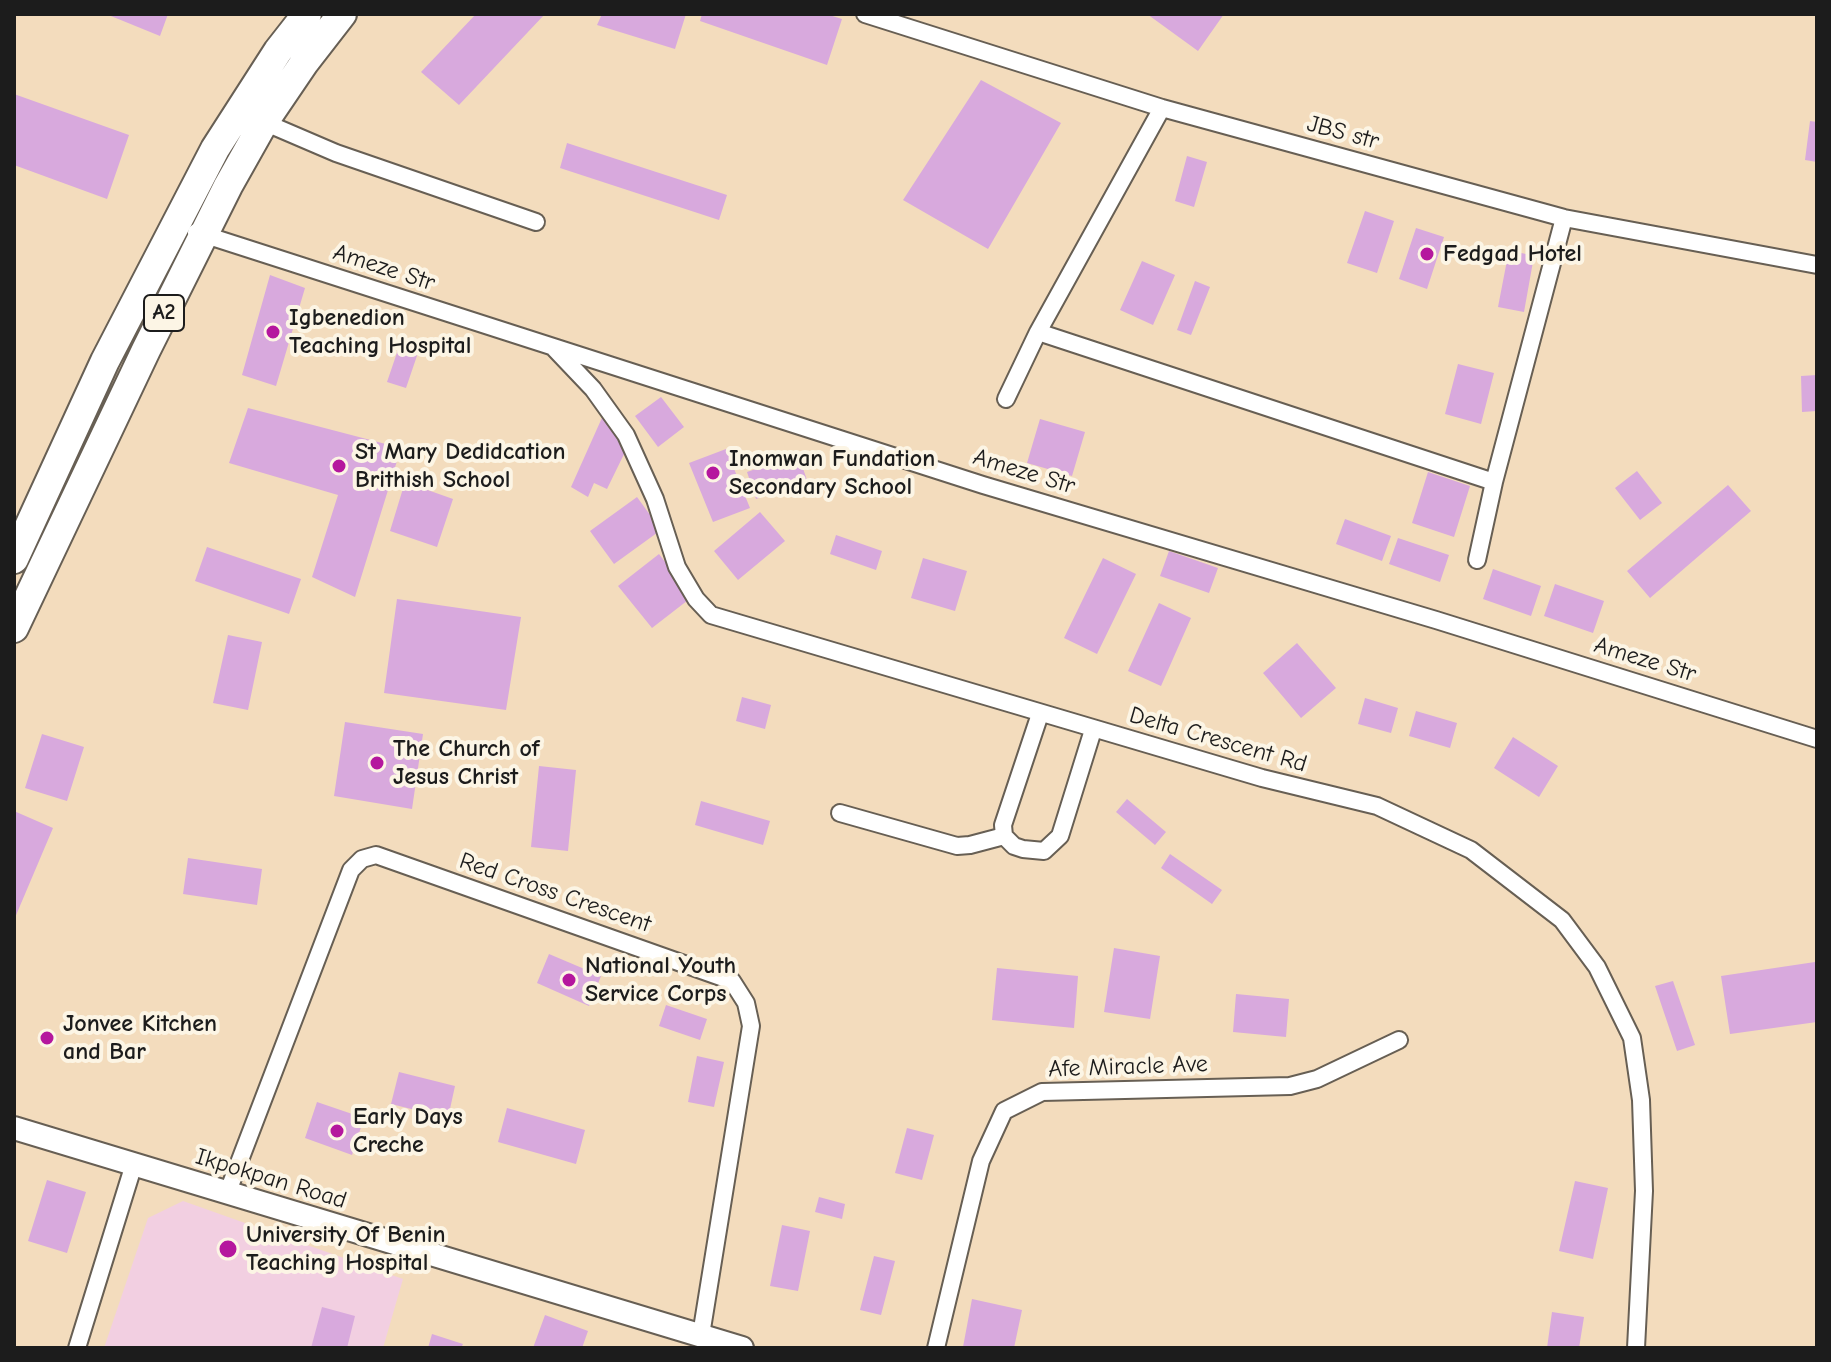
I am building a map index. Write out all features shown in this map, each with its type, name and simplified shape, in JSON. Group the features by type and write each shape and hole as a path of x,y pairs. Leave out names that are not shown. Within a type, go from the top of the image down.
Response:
{"highway":[{"name":"A2","path":"14,628 203,236 278,51 307,14"},
{"name":"A2","path":"14,559 105,361 215,149 304,63 342,14"}],"street":[{"name":"JBS str","path":"865,14 1162,108 1564,218 1817,265"},
{"path":"1006,399 1038,332 1162,108"},
{"path":"251,117 336,153 536,222"},
{"path":"1477,560 1494,482 1564,218"},
{"name":"Ameze Str","path":"177,223 203,236 983,485 1436,620 1817,739"},
{"path":"1038,332 1494,482"},
{"name":"Delta Crescent Rd","path":"553,346 593,389 626,435 655,499 677,567 696,599 711,615 1093,730 1262,778 1377,806 1471,850 1562,920 1597,967 1632,1038 1641,1100 1644,1191 1636,1348"},
{"path":"840,813 957,846 970,845 1004,830 1040,714"},
{"path":"1004,830 1014,846 1023,849 1044,851 1053,845 1060,836 1093,730"},
{"name":"Red Cross Crescent","path":"227,1194 351,870 362,859 376,855 732,981 746,1003 751,1026 691,1339"},
{"name":"Afe Miracle Ave","path":"936,1348 981,1161 1004,1111 1042,1092 1290,1086 1317,1079 1399,1040"},
{"name":"Ikpokpan Road","path":"14,1128 691,1339 742,1348"},
{"path":"77,1348 134,1164"}],"shaded area":[{"name":"University Of Benin Teaching Hospital","path":"183,1201 403,1279 383,1348 104,1348 148,1218"}],"building":[{"path":"106,14 168,14 160,36"},
{"path":"476,14 545,14 459,105 421,72"},
{"path":"602,14 686,14 675,49 597,25"},
{"path":"702,14 826,14 842,19 827,65 700,21"},
{"path":"1147,14 1224,14 1198,51"},
{"path":"981,80 1061,123 988,249 903,200"},
{"path":"14,94 129,135 107,199 14,165"},
{"path":"1810,121 1817,122 1817,162 1805,160"},
{"path":"567,143 727,195 719,220 560,168"},
{"path":"1187,156 1207,162 1194,207 1175,201"},
{"path":"1365,211 1394,221 1377,273 1347,263"},
{"path":"1416,228 1444,237 1427,289 1399,279"},
{"path":"1509,250 1534,256 1524,312 1498,307"},
{"path":"1142,261 1175,275 1153,325 1120,310"},
{"name":"Igbenedion Teaching Hospital","path":"270,275 305,288 276,386 242,375"},
{"path":"1195,281 1210,287 1191,335 1177,330"},
{"path":"402,338 421,344 406,388 387,382"},
{"path":"1458,364 1494,373 1481,424 1445,414"},
{"path":"1817,375 1817,411 1802,412 1801,376"},
{"path":"661,397 684,427 658,447 635,416"},
{"path":"248,408 401,448 355,597 312,577 338,495 229,463"},
{"path":"605,411 626,450 607,489 594,483 588,497 571,487"},
{"path":"1040,419 1085,432 1072,476 1027,463"},
{"path":"726,449 750,508 713,522 689,463"},
{"path":"798,454 807,480 756,499 747,472"},
{"path":"1637,471 1662,503 1640,520 1615,488"},
{"path":"1428,472 1470,486 1454,537 1412,523"},
{"path":"405,482 453,499 437,547 390,531"},
{"path":"1728,485 1751,511 1650,598 1627,571"},
{"path":"637,497 661,530 614,564 590,531"},
{"path":"760,512 785,541 738,580 714,551"},
{"path":"1345,519 1391,536 1382,561 1336,544"},
{"path":"836,535 882,551 876,570 830,554"},
{"path":"1398,538 1449,555 1440,582 1389,564"},
{"path":"207,547 301,579 289,614 195,581"},
{"path":"1169,551 1218,568 1209,593 1160,576"},
{"path":"659,554 692,597 652,628 618,586"},
{"path":"923,558 967,571 955,611 911,598"},
{"path":"1103,558 1136,574 1097,654 1064,638"},
{"path":"1493,569 1541,586 1531,616 1483,599"},
{"path":"1555,584 1604,601 1593,633 1544,616"},
{"path":"397,599 521,617 506,710 384,693"},
{"path":"1159,603 1191,618 1161,686 1128,671"},
{"path":"228,635 262,642 248,710 213,703"},
{"path":"1297,643 1336,688 1301,718 1263,673"},
{"path":"742,697 771,705 765,729 736,721"},
{"path":"1365,698 1398,708 1391,733 1358,724"},
{"path":"1416,711 1457,723 1450,748 1409,736"},
{"path":"345,722 423,734 412,809 334,796"},
{"path":"42,734 84,747 67,801 25,788"},
{"path":"1513,737 1558,766 1539,797 1494,768"},
{"path":"539,766 576,770 568,851 531,847"},
{"path":"1127,799 1166,832 1155,845 1116,812"},
{"path":"701,801 770,821 763,845 695,825"},
{"path":"14,811 53,828 14,920"},
{"path":"1170,854 1222,890 1212,904 1161,868"},
{"path":"188,858 262,869 257,905 183,894"},
{"path":"1114,948 1160,956 1150,1019 1104,1012"},
{"name":"National Youth Service Corps","path":"549,954 601,976 589,1006 537,983"},
{"path":"1815,962 1817,1022 1730,1034 1721,976"},
{"path":"997,968 1078,976 1074,1028 992,1020"},
{"path":"1673,981 1695,1045 1677,1051 1655,986"},
{"path":"1236,994 1289,999 1286,1037 1233,1032"},
{"path":"666,1005 707,1019 700,1040 659,1026"},
{"path":"697,1056 724,1062 714,1107 688,1102"},
{"path":"399,1072 455,1086 448,1118 391,1104"},
{"path":"317,1102 364,1118 352,1155 305,1138"},
{"path":"507,1108 585,1130 576,1164 498,1142"},
{"path":"907,1128 934,1135 922,1180 895,1173"},
{"path":"47,1180 86,1192 67,1253 28,1241"},
{"path":"1575,1181 1608,1188 1593,1259 1559,1251"},
{"path":"819,1197 845,1204 842,1219 815,1212"},
{"path":"782,1225 810,1231 798,1291 770,1286"},
{"path":"874,1256 895,1261 881,1315 860,1310"},
{"path":"972,1299 1022,1310 1014,1348 963,1347"},
{"path":"322,1307 355,1316 347,1348 311,1348"},
{"path":"1552,1312 1584,1317 1579,1348 1547,1348"},
{"path":"545,1315 588,1331 582,1348 533,1348"},
{"path":"432,1334 463,1344 461,1348 428,1348"}],"place":[{"name":"Fedgad Hotel","path":"1427,254"},
{"name":"Igbenedion Teaching Hospital","path":"273,332"},
{"name":"St Mary Dedidcation Brithish School","path":"339,466"},
{"name":"Inomwan Fundation Secondary School","path":"713,473"},
{"name":"The Church of Jesus Christ","path":"377,763"},
{"name":"National Youth Service Corps","path":"569,980"},
{"name":"Jonvee Kitchen and Bar","path":"47,1038"},
{"name":"Early Days Creche","path":"337,1131"},
{"name":"University Of Benin Teaching Hospital","path":"228,1249"}]}
